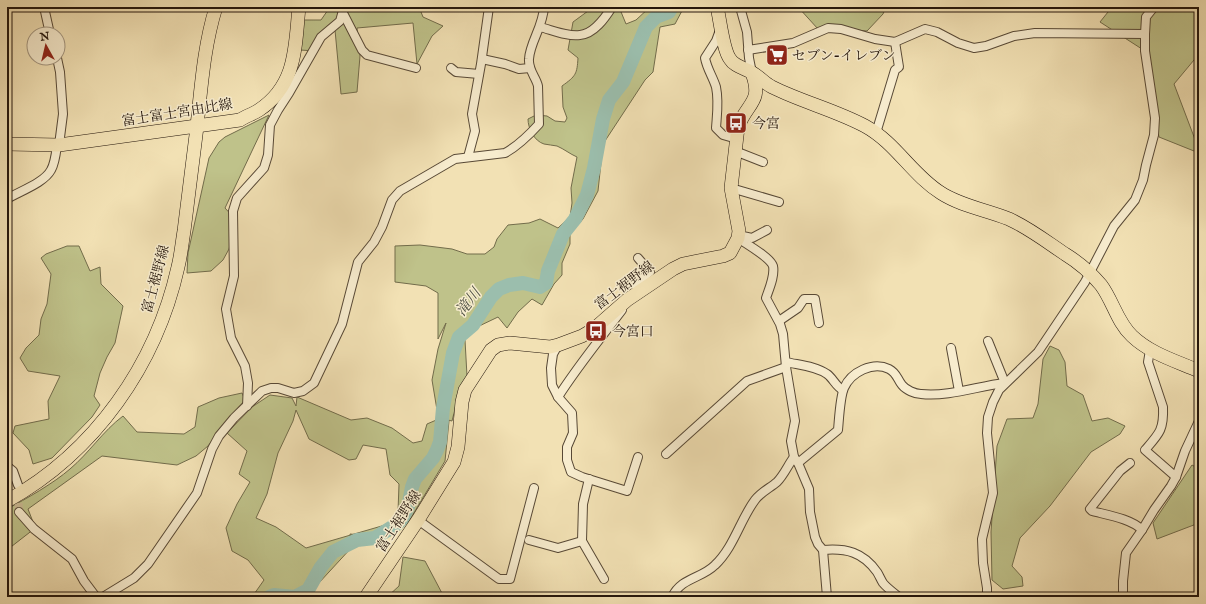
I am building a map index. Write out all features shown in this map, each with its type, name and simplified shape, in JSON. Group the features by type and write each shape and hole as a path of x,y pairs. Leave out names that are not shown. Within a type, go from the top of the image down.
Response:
{"main road":[{"name":"富士裾野線","path":"7,502 42,479 68,458 93,433 116,405 135,376 151,347 167,305 178,266 197,125 201,76 216,7"},
{"name":"富士富士宮由比線","path":"7,144 58,145 240,120 260,110 274,97 284,84 294,57 299,7"},
{"path":"717,7 726,50 730,59 737,66 752,73 771,86 852,119 876,133 891,145 928,184 942,194 1010,220 1024,227 1071,258 1080,264 1101,286 1121,323 1131,336 1150,350 1199,371"},
{"path":"738,236 739,231 731,188 738,127 740,121 755,98 757,91 752,73"},
{"name":"富士裾野線","path":"366,597 418,520 454,462 458,447 464,390 491,350 498,345 510,343 550,347 582,336 594,329 632,296 673,269 683,264 723,256 730,253 738,236"}],"street":[{"path":"44,7 48,26"},
{"path":"468,157 475,131 472,114 482,59 489,7"},
{"path":"103,597 134,578 148,564 197,493 212,449 219,436 234,418 262,391 278,388 294,393 304,391 314,382 342,324 358,262 374,242 382,227 392,200 400,191 455,159 505,152 528,136 539,124 538,86 530,68 529,60 544,16 544,7"},
{"path":"540,27 567,34 580,35 595,28 604,20 612,7"},
{"path":"740,7 747,32 752,73"},
{"path":"987,597 982,539 993,493 987,434 988,417 999,390 1038,352 1089,273 1114,226 1135,200 1143,180 1154,135 1155,118 1145,51 1145,34 1146,17 1154,7"},
{"path":"343,10 362,50 367,55 416,68"},
{"path":"247,406 248,383 245,366 231,338 226,309 234,276 233,211 237,198 264,168 268,155 270,126 278,110 290,93 321,37 340,21 343,10"},
{"path":"721,27 716,41 705,58 707,68 715,86 718,102 716,128 736,145 763,162"},
{"path":"748,50 794,43 828,28 841,29 875,39 895,42 925,30 937,32 958,43 974,48 986,46 1014,36 1035,34 1145,34"},
{"path":"876,133 895,70 899,67 895,42"},
{"path":"482,59 519,69 530,68"},
{"path":"7,199 43,179 51,170 58,145 63,114 59,66"},
{"path":"451,68 456,72 479,74"},
{"path":"731,188 779,202"},
{"path":"738,236 752,238 767,230"},
{"path":"738,236 769,260 773,266 772,280 766,298 783,334 795,421 791,441 796,460 809,489 810,512 815,537 823,550 827,597"},
{"path":"558,397 574,372 587,357 632,296 636,284 650,272 638,258"},
{"path":"778,321 798,308 804,299 810,298 815,299 819,323"},
{"path":"988,341 1005,383"},
{"path":"558,345 553,354 551,368 552,385 558,397 572,413 573,432 567,448 566,460 571,472 627,491 638,457"},
{"path":"950,348 959,391"},
{"path":"1150,350 1148,362 1164,407 1164,414 1161,432 1145,450 1176,477"},
{"path":"666,454 747,381 786,364 826,372 840,389 843,390"},
{"path":"672,597 675,591 686,581 702,574 715,565 731,544 743,519 756,498 777,482 796,460 838,430 843,390 855,374 867,367 875,366 889,369 897,375 902,385 912,392 920,394 937,394 1005,383"},
{"path":"1123,597 1126,553 1176,477 1185,451 1199,421"},
{"path":"1130,463 1120,471 1090,508 1092,511 1140,527 1142,530"},
{"path":"7,466 13,471 18,485"},
{"path":"589,479 583,504 582,541 604,579"},
{"path":"418,520 499,579 510,579 534,488"},
{"path":"19,512 40,534 72,559 84,581 96,597"},
{"path":"529,540 558,548 582,541"},
{"path":"823,550 839,549 856,553 867,561 877,572 883,583 899,597"}],"green space":[{"path":"330,7 419,7 423,17 443,26 432,36 417,64 413,23 357,28 360,56 357,92 341,94 335,30 323,39 316,51 300,50 302,20 321,20"},
{"path":"588,7 619,7 626,24 636,20 650,7 684,7 675,24 660,27 653,72 645,80 603,144 598,191 583,219 570,234 570,244 562,263 562,275 554,284 542,305 532,299 518,312 507,328 498,317 475,328 465,340 467,376 460,389 452,421 448,420 445,461 409,521 394,535 382,537 353,534 392,523 398,512 399,484 390,475 386,449 363,445 356,459 349,460 309,439 296,410 293,421 278,453 267,494 256,518 276,527 306,548 350,535 352,547 306,597 252,597 264,580 248,560 232,551 226,528 237,504 250,482 239,474 247,451 227,433 252,407 270,395 292,398 296,406 297,397 351,420 367,418 392,428 413,443 422,441 427,424 441,418 438,416 432,380 438,349 446,323 438,339 438,293 426,286 395,282 395,246 420,245 452,249 467,254 485,254 494,247 497,239 508,225 529,223 540,219 558,228 570,217 572,203 571,188 577,157 557,146 544,144 537,140 530,130 528,119 536,115 547,116 555,121 565,122 567,118 563,107 562,86 575,74 578,63 578,58 568,50 573,22 588,11"},
{"path":"798,7 886,7 883,14 867,31 834,28 818,29"},
{"path":"1112,7 1199,7 1199,54 1174,84 1199,153 1159,137 1145,51 1100,22"},
{"path":"269,115 225,208 236,220 229,249 223,260 211,271 187,273 188,253 209,158 219,142 225,137"},
{"path":"67,246 79,246 90,271 100,267 101,284 123,306 115,343 100,373 94,396 100,405 92,417 52,458 33,464 29,450 13,433 15,426 49,419 48,401 60,376 28,371 20,358 26,348 39,335 41,319 47,304 51,274 41,258 46,254"},
{"path":"1050,346 1059,350 1065,362 1067,386 1083,395 1092,421 1108,418 1125,426 1120,434 1091,452 1050,506 1020,538 1012,566 1022,577 1023,586 1003,589 992,580 991,532 997,446 1007,419 1033,418 1038,404 1043,359"},
{"path":"242,393 245,400 231,415 208,446 196,456 177,465 102,456 28,509 33,522 26,520 34,529 7,550 7,509 56,480 77,463 109,428 123,416 137,432 184,434 195,427 198,407 219,398"},
{"path":"1192,465 1199,469 1199,523 1157,539 1153,523"},
{"path":"403,557 425,561 444,597 387,597 399,586"}],"waterway":[{"name":"滝川","path":"269,597 274,595 295,597 308,590 321,567 333,552 357,540 375,538 397,524 402,519 408,507 415,479 433,458 440,442 443,408 453,353 459,337 473,325 491,297 499,289 509,285 523,283 540,287 546,283 548,271 563,234 575,219 587,195 594,168 603,119 609,100 623,82 646,27 656,17 669,12 672,7"}],"tunnel":[{"path":"18,491 19,512"}],"place":[{"name":"セブン-イレブン","path":"777,55"},
{"name":"今宮","path":"736,123"},
{"name":"今宮口","path":"596,331"}]}
